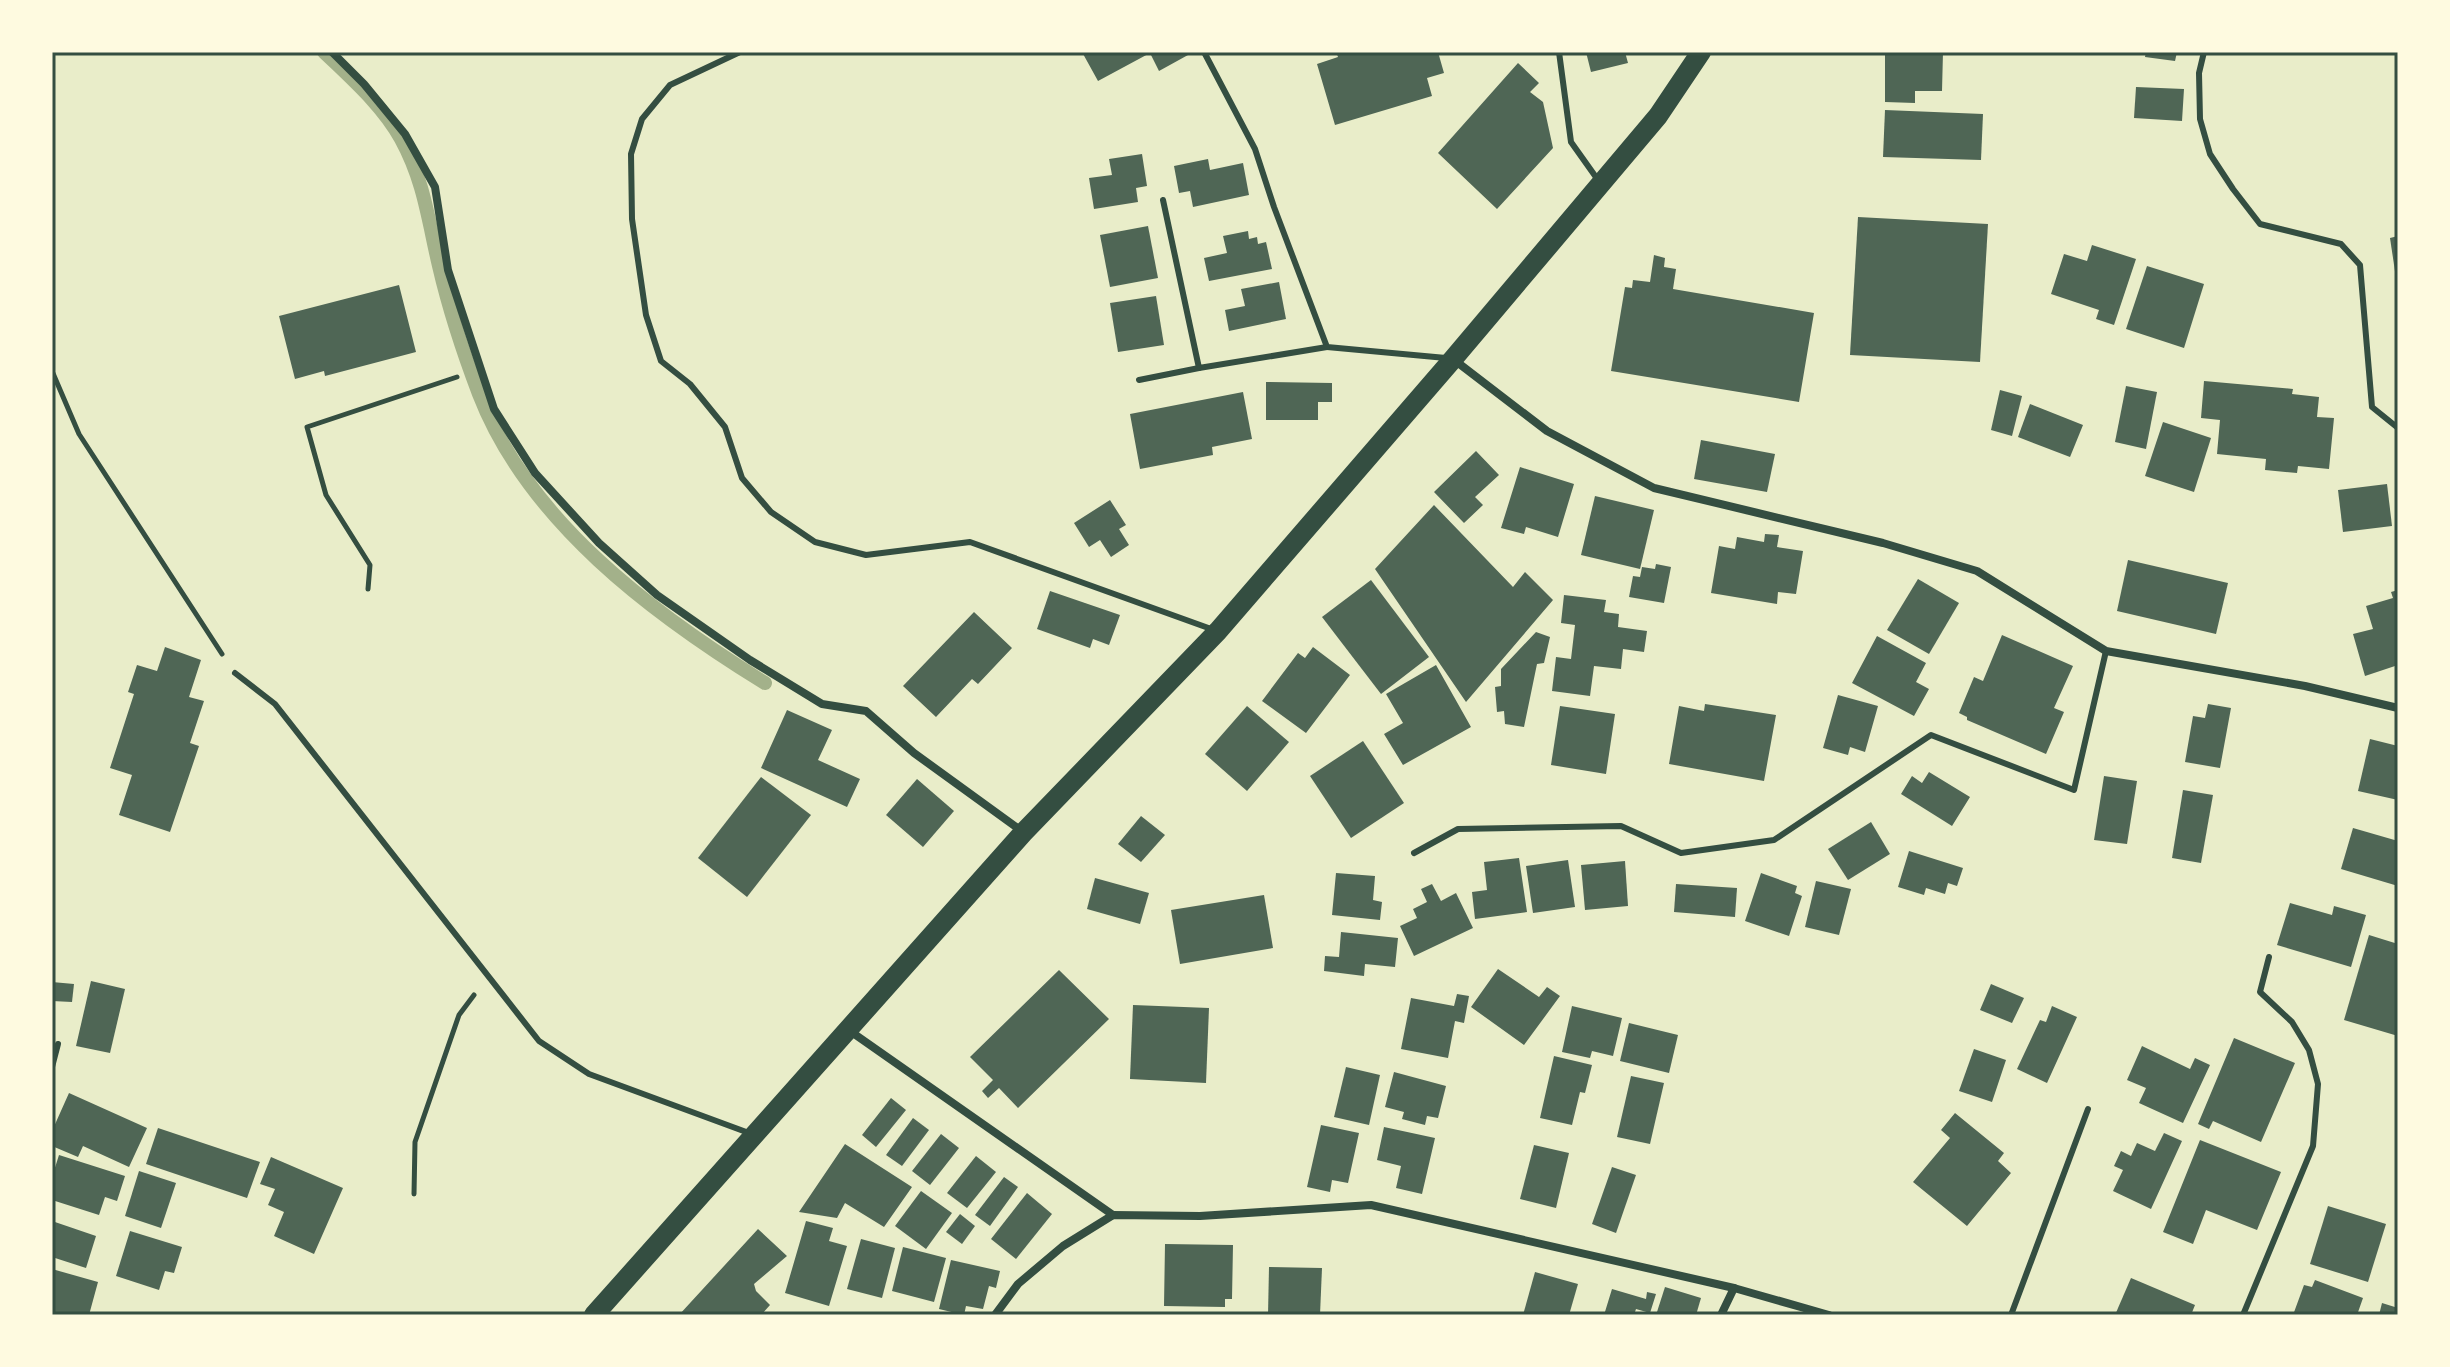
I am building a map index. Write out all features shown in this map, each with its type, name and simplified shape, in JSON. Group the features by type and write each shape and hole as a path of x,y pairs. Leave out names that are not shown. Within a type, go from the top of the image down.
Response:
{"main road":[{"path":"594,1315 1023,833 1218,631 1658,116 1701,52"}],"street":[{"path":"332,52 364,84 405,134 435,187 448,270 494,409 535,473 599,543 657,595 750,660 822,704 866,711 914,753 1023,833"},
{"path":"1453,359 1547,431 1654,488 1883,543 1977,571 2106,651 2305,686 2398,708"},
{"path":"850,1030 1113,1215"},
{"path":"995,1315 1018,1284 1063,1246 1113,1215 1216,1216 1371,1205 1734,1288 1829,1315"},
{"path":"1721,1315 1734,1288"}],"lane":[{"path":"740,52 670,85 642,119 631,154 632,219 644,301 661,361 690,384 725,427 742,478 771,512 815,542 866,555 970,542 1218,631"},
{"path":"1204,52 1255,149 1327,347"},
{"path":"1559,52 1571,142 1600,183"},
{"path":"2204,52 2199,73 2200,119 2210,154 2260,224 2341,244 2360,265 2372,407 2398,428"},
{"path":"1163,200 1199,368"},
{"path":"1139,380 1327,347 1453,359"},
{"path":"1414,853 1458,829 1621,826 1681,853 1774,840 1931,735 2074,790 2106,651"},
{"path":"235,673 275,704 539,1041 589,1074 753,1135"},
{"path":"2243,1315 2313,1146 2316,1115 2318,1084 2309,1050 2292,1022 2260,992 2269,957"},
{"path":"52,1067 58,1044"},
{"path":"2011,1315 2088,1109"}],"path":[{"path":"52,371 79,434 235,673"},
{"path":"368,589 370,565 326,495 307,427 444,382"},
{"path":"414,1194 415,1142 459,1015 488,977"}],"building":[{"path":"1082,52 1186,52 1188,55 1159,71 1150,53 1098,81"},
{"path":"1336,52 1438,52 1444,73 1427,78 1432,96 1335,125 1317,64 1338,57"},
{"path":"1586,52 1625,52 1628,63 1591,72"},
{"path":"1885,52 1943,52 1942,91 1915,91 1915,103 1885,102"},
{"path":"2146,52 2177,52 2175,61 2145,57"},
{"path":"1518,63 1539,83 1530,92 1543,102 1553,148 1497,209 1438,153"},
{"path":"2136,87 2184,89 2182,121 2134,118"},
{"path":"1885,110 1983,114 1981,160 1883,157"},
{"path":"1142,154 1147,186 1136,188 1138,202 1094,209 1089,178 1112,175 1109,159"},
{"path":"1208,159 1210,170 1243,163 1249,195 1193,207 1190,191 1179,193 1174,166"},
{"path":"1858,217 1988,224 1980,362 1850,355"},
{"path":"1148,226 1158,278 1110,287 1100,235"},
{"path":"1248,231 1249,239 1257,237 1258,244 1266,242 1272,269 1209,281 1204,258 1227,253 1223,236"},
{"path":"2398,236 2398,278 2396,278 2390,238"},
{"path":"2092,245 2136,259 2114,325 2096,319 2099,310 2051,294 2064,254 2087,261"},
{"path":"1654,255 1665,258 1664,267 1676,269 1673,289 1814,313 1799,402 1611,371 1625,287 1632,288 1633,280 1650,282"},
{"path":"2147,266 2204,284 2184,348 2126,329"},
{"path":"1279,282 1286,319 1229,331 1225,310 1245,306 1241,289"},
{"path":"399,285 416,352 325,376 324,371 295,379 279,316"},
{"path":"1156,296 1164,345 1118,352 1110,303"},
{"path":"2204,381 2293,389 2292,394 2319,397 2317,417 2334,418 2329,469 2298,466 2297,473 2265,470 2266,459 2217,454 2220,420 2201,418"},
{"path":"1266,382 1332,383 1332,402 1318,402 1318,420 1266,420"},
{"path":"2126,386 2157,392 2146,449 2115,442"},
{"path":"2000,390 2022,396 2012,436 1991,430"},
{"path":"1243,392 1252,439 1212,447 1213,455 1140,469 1130,414"},
{"path":"2030,404 2083,425 2070,457 2018,437"},
{"path":"2163,422 2211,438 2194,492 2145,476"},
{"path":"1701,440 1775,454 1767,492 1694,479"},
{"path":"1476,451 1499,475 1475,497 1483,505 1464,523 1434,492"},
{"path":"1520,467 1574,484 1558,537 1526,527 1524,534 1501,528"},
{"path":"2387,484 2392,526 2343,532 2338,490"},
{"path":"1595,496 1654,510 1640,569 1581,555"},
{"path":"1110,500 1126,525 1119,529 1129,545 1111,557 1100,540 1089,547 1074,523"},
{"path":"1434,505 1513,587 1525,572 1553,600 1466,702 1375,569"},
{"path":"1765,534 1779,535 1777,547 1803,551 1796,594 1778,592 1777,604 1711,593 1719,546 1735,549 1737,537 1764,542"},
{"path":"2128,560 2228,583 2216,634 2117,611"},
{"path":"1656,564 1671,567 1664,603 1629,597 1633,576 1640,577 1642,567 1655,569"},
{"path":"1918,579 1959,603 1929,654 1887,630"},
{"path":"1371,580 1429,657 1381,694 1322,617"},
{"path":"2398,590 2398,665 2365,676 2353,634 2373,629 2366,606 2393,598 2391,592"},
{"path":"1050,591 1120,615 1109,645 1093,639 1090,648 1037,629"},
{"path":"1564,595 1606,600 1604,612 1619,614 1618,627 1647,631 1644,652 1623,649 1621,669 1594,666 1590,696 1552,691 1556,657 1571,659 1575,625 1561,623"},
{"path":"974,612 1012,648 978,684 972,679 936,717 903,686"},
{"path":"1536,632 1550,637 1544,663 1537,664 1524,727 1505,724 1504,711 1497,712 1495,687 1501,686 1501,669"},
{"path":"2002,635 2073,666 2054,708 2064,712 2046,754 1967,720 1959,713 1974,677 1983,681"},
{"path":"1877,636 1926,663 1916,682 1929,689 1914,716 1852,683"},
{"path":"165,647 201,660 189,697 204,701 190,743 199,746 170,832 119,815 132,775 110,768 134,694 128,692 137,665 157,671"},
{"path":"1313,647 1350,675 1306,733 1262,701 1298,653 1305,658"},
{"path":"1436,665 1471,727 1403,765 1384,734 1403,723 1386,694"},
{"path":"1838,695 1878,706 1865,752 1850,747 1848,755 1823,748"},
{"path":"1705,704 1776,715 1764,781 1669,764 1679,706 1704,711"},
{"path":"2208,704 2231,708 2220,768 2185,762 2193,716 2205,718"},
{"path":"1247,706 1289,742 1247,791 1205,754"},
{"path":"1560,706 1615,714 1606,774 1551,765"},
{"path":"787,710 832,730 818,760 860,779 847,807 761,768"},
{"path":"2370,739 2398,746 2398,800 2358,791"},
{"path":"1363,741 1404,803 1351,838 1310,776"},
{"path":"1929,772 1970,797 1952,826 1901,794 1912,776 1922,783"},
{"path":"2104,776 2137,781 2127,844 2094,840"},
{"path":"761,777 811,815 747,897 698,858"},
{"path":"917,779 954,811 923,847 886,815"},
{"path":"2183,790 2213,795 2201,863 2172,858"},
{"path":"1141,816 1165,835 1141,862 1118,844"},
{"path":"1871,822 1890,854 1848,880 1828,849"},
{"path":"2353,828 2398,841 2398,886 2341,869"},
{"path":"1909,851 1963,868 1957,886 1948,883 1945,894 1926,888 1924,895 1898,887"},
{"path":"1519,858 1527,912 1475,919 1472,892 1487,890 1484,862"},
{"path":"1568,860 1575,907 1533,913 1526,866"},
{"path":"1625,861 1628,906 1585,910 1581,865"},
{"path":"1336,873 1375,876 1373,900 1382,902 1380,920 1332,915"},
{"path":"1761,873 1797,886 1795,893 1802,896 1789,936 1745,921"},
{"path":"1095,878 1149,893 1140,924 1087,909"},
{"path":"1816,881 1851,889 1839,935 1805,927"},
{"path":"1432,884 1441,901 1456,893 1473,928 1414,956 1400,926 1417,918 1413,909 1427,902 1421,889"},
{"path":"1676,884 1737,888 1735,917 1674,912"},
{"path":"1264,895 1273,948 1180,964 1171,910"},
{"path":"2290,903 2332,915 2334,906 2366,915 2351,967 2277,945"},
{"path":"1341,932 1398,938 1395,967 1365,964 1364,976 1324,971 1325,956 1339,957"},
{"path":"2369,935 2398,944 2398,1036 2344,1020"},
{"path":"1498,969 1539,997 1547,987 1560,996 1524,1045 1471,1007"},
{"path":"1059,970 1109,1019 1018,1108 999,1088 988,1098 982,1091 993,1080 970,1057"},
{"path":"91,981 125,989 110,1053 76,1046"},
{"path":"52,982 74,984 72,1002 52,1001"},
{"path":"1991,984 2024,998 2012,1023 1980,1010"},
{"path":"1457,994 1469,996 1464,1023 1455,1021 1448,1058 1401,1049 1411,998 1454,1006"},
{"path":"1133,1005 1209,1008 1206,1083 1130,1079"},
{"path":"1572,1006 1622,1018 1613,1056 1592,1051 1590,1058 1562,1052"},
{"path":"2052,1006 2077,1017 2047,1083 2017,1069 2040,1020 2046,1022"},
{"path":"1629,1023 1678,1035 1669,1073 1620,1061"},
{"path":"2234,1038 2295,1063 2261,1142 2213,1121 2209,1129 2198,1124"},
{"path":"2142,1046 2190,1069 2195,1058 2210,1065 2183,1123 2139,1103 2146,1088 2127,1080"},
{"path":"1974,1049 2006,1060 1992,1102 1959,1091"},
{"path":"1554,1056 1592,1065 1585,1093 1580,1092 1572,1125 1540,1118"},
{"path":"1346,1067 1380,1075 1369,1125 1334,1117"},
{"path":"1394,1072 1446,1086 1438,1118 1427,1116 1425,1125 1402,1119 1404,1112 1385,1107"},
{"path":"1631,1076 1664,1083 1650,1144 1617,1137"},
{"path":"69,1093 147,1128 129,1167 83,1146 78,1157 52,1146 52,1131"},
{"path":"891,1098 906,1110 876,1147 862,1135"},
{"path":"1955,1113 2004,1153 1998,1161 2011,1173 1967,1226 1913,1182 1950,1138 1941,1130"},
{"path":"913,1118 929,1130 902,1166 886,1155"},
{"path":"1321,1125 1359,1133 1348,1183 1332,1180 1330,1192 1307,1187"},
{"path":"1384,1127 1435,1138 1422,1194 1396,1188 1401,1166 1377,1160"},
{"path":"158,1128 260,1162 247,1198 146,1164"},
{"path":"2164,1133 2182,1141 2151,1209 2113,1191 2123,1170 2114,1166 2121,1151 2131,1156 2137,1143 2155,1151"},
{"path":"941,1134 959,1148 930,1185 912,1171"},
{"path":"2200,1140 2281,1172 2257,1230 2206,1210 2193,1244 2163,1232"},
{"path":"845,1144 912,1187 884,1227 845,1203 837,1218 799,1212"},
{"path":"1534,1145 1569,1153 1556,1208 1520,1199"},
{"path":"59,1155 125,1176 117,1201 105,1197 99,1215 52,1200 52,1177"},
{"path":"976,1156 996,1172 967,1208 947,1193"},
{"path":"271,1157 343,1188 314,1254 274,1236 284,1212 268,1205 275,1189 260,1184"},
{"path":"1612,1167 1636,1175 1616,1233 1592,1224"},
{"path":"139,1171 176,1183 161,1228 125,1216"},
{"path":"1004,1177 1018,1187 990,1226 975,1215"},
{"path":"921,1191 952,1213 926,1249 895,1226"},
{"path":"1027,1193 1052,1214 1016,1259 991,1239"},
{"path":"2328,1206 2386,1224 2368,1282 2310,1264"},
{"path":"960,1214 975,1226 962,1244 946,1232"},
{"path":"52,1221 96,1236 86,1268 52,1257"},
{"path":"806,1221 833,1228 829,1241 847,1246 829,1306 785,1293"},
{"path":"758,1229 787,1256 754,1284 756,1291 770,1305 761,1315 679,1315"},
{"path":"130,1231 182,1247 174,1273 165,1271 159,1290 116,1276"},
{"path":"861,1239 895,1248 882,1298 847,1289"},
{"path":"1165,1244 1233,1245 1232,1299 1225,1299 1225,1307 1164,1306"},
{"path":"903,1247 946,1258 934,1302 892,1291"},
{"path":"951,1260 1000,1271 996,1288 989,1286 983,1309 966,1306 964,1315 939,1309"},
{"path":"1269,1267 1322,1268 1320,1315 1268,1315"},
{"path":"52,1269 98,1282 89,1315 52,1315"},
{"path":"1535,1272 1578,1284 1569,1315 1523,1315"},
{"path":"2131,1278 2195,1305 2191,1315 2115,1315"},
{"path":"2315,1280 2363,1298 2357,1315 2293,1315 2304,1285 2312,1287"},
{"path":"1665,1287 1701,1298 1696,1315 1656,1315"},
{"path":"1612,1289 1646,1299 1647,1292 1656,1294 1650,1313 1636,1309 1634,1315 1604,1315"},
{"path":"2382,1303 2398,1308 2398,1315 2379,1315"}],"waterway":[{"path":"324,52 376,104 394,127 409,155 424,201 452,314 473,378 501,440 529,483 561,523 638,595 765,683"}]}
